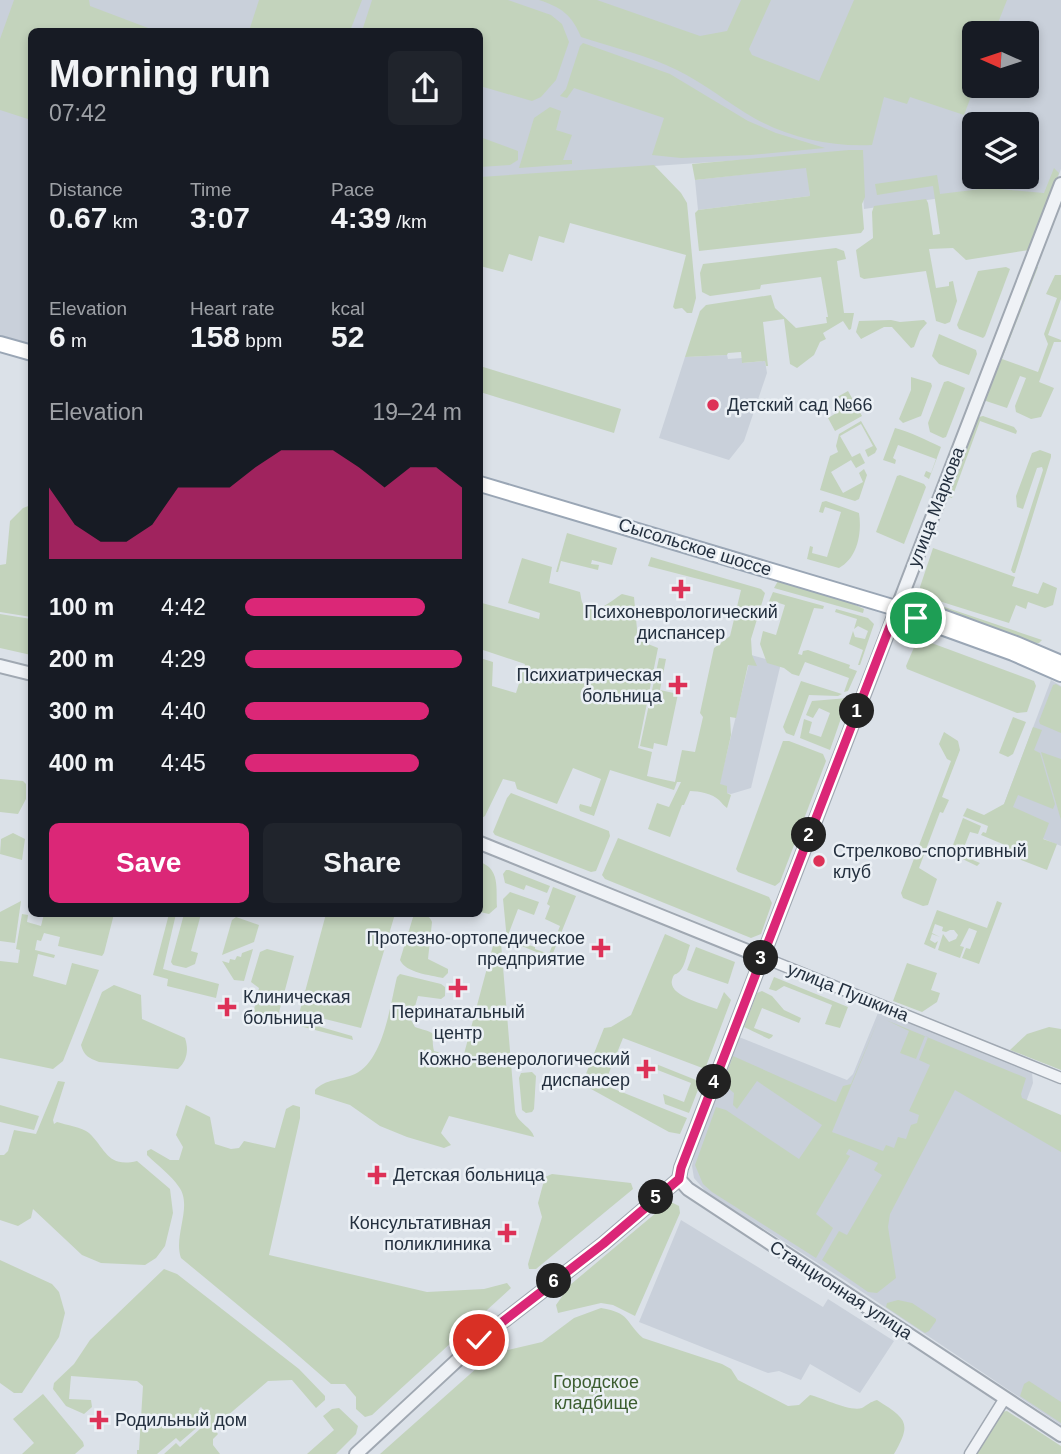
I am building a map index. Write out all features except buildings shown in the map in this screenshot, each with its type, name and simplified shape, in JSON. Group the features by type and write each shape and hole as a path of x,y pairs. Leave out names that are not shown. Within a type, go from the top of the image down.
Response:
{"main road":[{"path":"0,344 28,352"},
{"name":"Сысольское шоссе","path":"483,485 903,610 916,618 1013,653 1061,674"},
{"name":"Сысольское шоссе","path":"903,610 919,609 934,614 1061,663"}],"street":[{"name":"улица Маркова","path":"679,1179 762,957 903,610 1061,184"},
{"path":"0,666 28,673"},
{"name":"улица Пушкина","path":"483,844 1061,1078"},
{"path":"356,1454 479,1340 603,1244 679,1179"},
{"name":"Станционная улица","path":"679,1179 688,1189 1061,1435"},
{"path":"970,1454 1005,1398"}],"shaded area":[{"path":"0,0 1061,0 1061,169 1050,198 990,191 864,209 860,152 483,178 483,28 28,28 28,343 0,335"},
{"path":"807,167 810,196 698,210 695,180"},
{"name":"Детский сад №66","path":"727,355 728,359 742,358 743,363 765,361 767,373 744,441 729,460 659,438 685,357"},
{"path":"751,655 781,663 751,788 731,794 719,785"},
{"path":"1051,680 1061,686 1061,846 998,820"},
{"path":"880,1008 1032,1073 1033,1083 1026,1102 1061,1118 1061,1425 846,1281 707,1193 694,1178 692,1166 695,1150 739,1037 847,1080 853,1074"},
{"path":"681,1220 823,1307 828,1299 894,1341 860,1393 810,1364 801,1380 779,1371 768,1373 639,1322"}],"green space":[{"path":"14,0 89,0 90,6 148,28 28,28 28,119 0,110 0,39"},
{"path":"259,0 362,0 351,28 250,28"},
{"path":"372,0 508,0 551,15 562,24 569,42 556,80 541,97 532,101 483,87 483,28 363,28"},
{"path":"539,0 597,0 700,36 727,31 741,0 771,0 749,49 752,55 819,81 854,0 1007,0 999,21 962,21 962,98 970,98 965,112 962,114 910,97 907,104 884,97 872,145 826,143 796,136 768,125 677,70 581,37 574,23 554,6"},
{"path":"583,43 670,74 748,121 825,148 681,158 652,155 664,118 574,88 567,98 560,96 566,89"},
{"path":"550,107 561,111 556,130 572,135 563,160 572,160 572,164 519,168 534,118"},
{"path":"483,138 518,151 518,160 510,165 483,167"},
{"path":"863,150 865,197 862,204 864,229 861,233 699,251 695,213 698,210 810,196 806,168 695,180 692,164"},
{"path":"654,165 687,203 696,298 692,313 673,307 686,255 570,223 564,243 539,236 532,261 509,254 503,272 483,267 483,177"},
{"path":"1054,168 1059,173 1029,250 966,260 953,248 929,249 936,288 949,286 949,282 953,281 957,301 950,322 945,324 936,321 926,271 864,279 860,277 856,250 873,238 874,206 926,199 933,235 940,234 933,186 877,195 875,184 937,175 940,194 981,189 1044,193"},
{"path":"836,248 844,251 846,259 837,261 844,313 854,313 851,329 849,330 843,321 823,333 826,339 820,342 814,355 797,368 790,364 784,319 763,322 768,366 765,361 742,363 741,352 685,357 700,311 706,305 771,295 775,308 796,328 827,323 821,277 761,285 760,289 710,296 702,292 700,273 703,264"},
{"path":"1006,267 1010,269 985,336 983,338 959,329 957,325 978,271"},
{"path":"1035,267 1038,267 1002,359 1038,372 1048,344 1044,334 1057,298 1046,294 1055,275 1061,275 1061,299 1048,335 1061,342 1054,342 1039,382 1054,388 1041,417 1031,419 1016,412 1015,406 1026,378 1020,376 1007,408 983,400"},
{"path":"924,320 927,323 911,348 892,327 884,327 861,339 856,332 859,321"},
{"path":"939,334 976,350 969,375 939,364 932,356"},
{"path":"483,367 621,409 614,433 483,393"},
{"path":"911,377 931,383 932,386 921,416 903,423 899,419 911,390"},
{"path":"944,382 965,388 946,437 943,438 930,432 928,423"},
{"path":"848,391 862,416 835,431 828,418 838,412 832,400"},
{"path":"983,416 1014,427 1016,434 980,421 952,498 946,496 975,418"},
{"path":"861,421 877,449 875,453 868,457 865,450 873,446 861,424 840,436 852,457 860,453 865,463 856,468 851,460 831,472 843,493 863,482 859,473 864,469 867,475 859,499 855,501 820,490 830,456 838,452 836,446 839,434"},
{"path":"895,428 941,447 929,479 924,476 926,471 931,473 936,459 898,445 893,458 896,460 895,464 883,460"},
{"path":"1040,450 1051,454 1051,457 1013,573 1011,570 1042,467 1037,468 1023,509 1017,507 1016,496 1032,453"},
{"path":"897,476 926,487 904,544 876,532"},
{"path":"822,502 859,513 857,544 851,558 839,568 807,559 810,546 813,547 812,553 827,557 841,512 825,507 823,513 819,512"},
{"path":"28,506 28,617 0,612 0,565 6,564 10,521"},
{"path":"567,533 617,548 612,565 592,560 591,564 599,565 598,570 561,561 556,572"},
{"path":"933,548 1015,577 1012,586 1038,594 1043,582 1057,588 1053,605 1045,608 1028,602 1026,609 1016,605 1009,623 923,596 920,587"},
{"path":"651,557 761,589 765,593 751,639 752,655 757,666 748,665 736,718 730,717 731,735 720,784 727,786 727,793 731,795 727,808 713,796 690,791 670,837 648,829 657,803 669,807 681,782 677,782 674,790 610,770 594,816 580,811 579,807 580,804 591,807 601,779 573,768 557,804 517,789 515,782 503,779 483,817 483,659 493,662 492,686 516,693 525,664 483,650 483,603 539,619 540,613 508,603 522,558 552,567 549,583 580,592 582,603 587,608 598,609 622,594 634,597 638,640 658,648 638,748 652,752 647,776 675,782 682,750 695,752 714,648 730,636 741,590 648,566"},
{"path":"778,581 851,603 864,609 863,613 774,588"},
{"path":"773,592 824,606 823,609 814,608 798,654 802,655 803,651 808,650 850,665 849,668 857,671 848,691 844,692 849,678 805,662 799,676 767,663 760,644 763,631 776,635 785,605 773,601 770,607 767,606"},
{"path":"921,599 1042,640 1032,643 922,604"},
{"path":"836,609 868,618 874,624 860,665 863,650 849,644 853,631 855,637 865,639 868,631 858,626 854,629 857,619 835,612"},
{"path":"0,614 28,619 28,654 0,648"},
{"path":"918,638 1034,681 1036,686 1027,712 1017,713 907,669"},
{"path":"659,658 666,659 660,690 678,694 667,746 654,743 653,749 640,746"},
{"path":"801,681 842,694 809,695 794,736 786,733 783,727"},
{"path":"1053,685 1061,687 1061,733 1040,724 1039,721"},
{"path":"848,698 830,750 800,738 804,719 812,722 809,733 821,737 830,713 819,708 813,718 806,715 812,701"},
{"path":"1013,717 1026,722 1013,754 1008,757 999,753"},
{"path":"1033,727 1042,730 1034,750 1040,753 1055,804 1053,809 1018,795 1013,807 1049,823 1043,839 1057,844 1047,870 1003,853 1005,845 981,835 986,833 988,826 963,816 967,808 984,815 1004,804"},
{"path":"944,732 958,741 960,750 942,797 949,800 943,813 940,812 919,868 937,879 928,905 923,906 903,898 901,893 951,761 947,759 939,744"},
{"path":"783,741 823,754 826,761 780,882 775,886 736,869"},
{"path":"1041,752 1061,759 1061,820"},
{"path":"0,779 23,781 26,784 26,799 18,814 0,812"},
{"path":"511,793 609,831 610,836 596,871 591,872 495,835 493,832"},
{"path":"963,818 981,826 978,834 970,832 961,855 980,863 977,866 950,853"},
{"path":"13,833 25,839 22,860 0,854 1,839"},
{"path":"618,838 769,897 772,903 761,934 751,938 605,879 602,875"},
{"path":"483,864 491,869 496,880 497,907 489,914 483,913"},
{"path":"509,870 550,886 547,893 526,885 524,890 505,883 503,874"},
{"path":"553,887 576,896 551,958 507,940 503,899 510,892 539,902 534,915 518,909 507,938 549,954 560,926 545,919"},
{"path":"21,901 15,943 0,941 0,912"},
{"path":"997,901 1002,903 979,964 962,958 966,948 970,949 977,931 969,928 960,946 964,947 960,958 938,950 943,934 949,942 956,939 958,935 954,930 942,931 943,927 935,924 932,933 940,937 932,934 930,940 935,943 938,941 935,949 924,944 937,910 987,928"},
{"path":"22,914 28,915 27,922 41,926 43,917 113,917 102,956 58,946 60,937 44,933 41,941 37,940 35,950 55,955 54,958 38,954 33,976 66,985 72,963 99,970 63,1061 53,1069 0,1058 0,961 18,963 20,950 16,949"},
{"path":"168,917 175,917 163,969 219,984 216,998 167,986 168,979 153,975"},
{"path":"183,917 200,917 191,951 198,953 195,964 186,968 171,962"},
{"path":"236,917 259,925 254,942 222,955 232,920"},
{"path":"325,917 394,917 361,1028 309,1015 304,1018 307,1023 352,1036 353,1040 296,1025"},
{"path":"413,917 429,917 432,922 428,959 448,969 448,973 443,978 413,971 400,960"},
{"path":"665,934 690,945 683,966 672,980 676,991 688,999 717,1009 724,992 731,1000 705,1069 623,1038 604,1085 687,1118 680,1134 669,1132 582,1084 604,1028 611,1027 631,1015"},
{"path":"496,940 501,943 515,1111 534,1137 449,1116 441,1133 451,1145 444,1148 380,1126 350,1105 315,1094 315,1090 324,1084 355,1074 373,1057 384,1031 400,974 445,987 445,996 441,999 418,996 411,1020 415,1027 432,1033 434,1051 460,1058 464,1054"},
{"path":"696,947 735,962 728,984 687,970"},
{"path":"253,949 244,981 234,980 222,961 229,963 230,959 235,960 237,956 241,957 242,953"},
{"path":"267,949 294,956 277,1020 253,1014 259,988 251,982 260,952"},
{"path":"907,963 937,973 931,990 940,993 937,1002 922,1012 893,1001"},
{"path":"774,977 848,1007 840,1028 825,1024 832,1005 784,986 776,991 769,989"},
{"path":"114,985 141,995 142,1019 185,1038 186,1055 178,1069 99,1062 85,1054 81,1045 102,992"},
{"path":"762,991 772,996 784,1010 801,1018 799,1023 762,1008 754,1028 773,1035 772,1037 769,1039 744,1027 757,993"},
{"path":"879,1018 832,1132 883,1151 886,1145 894,1148 898,1137 906,1139 911,1125 917,1123 919,1115 909,1111 930,1065 919,1060 928,1037 1026,1078 1022,1098 1061,1115 1061,1152 955,1090 890,1214 888,1227 896,1278 877,1293 868,1292 822,1260 839,1231 847,1235 882,1175 874,1170 878,1163 849,1149 846,1154 850,1156 816,1214 833,1228 816,1258 712,1192 703,1184 695,1165 716,1107 726,1110 799,1159 822,1125 757,1081 737,1109 733,1105 734,1093 723,1084 733,1056 836,1102 843,1086 851,1084"},
{"path":"886,1020 925,1036 916,1059 900,1053 909,1031"},
{"path":"1049,1027 1061,1029 1061,1070 1010,1050 1027,1034"},
{"path":"656,1064 701,1082 689,1113 665,1104 663,1094 684,1102 691,1083 655,1069"},
{"path":"532,1072 536,1076 534,1109 526,1113 522,1110 519,1078 521,1073"},
{"path":"58,1081 65,1082 54,1124 57,1122 86,1131 108,1156 119,1162 137,1161 170,1189 173,1213 165,1246 156,1258 145,1265 101,1263 82,1255 33,1209 31,1218 18,1226 0,1220 0,1155 8,1151 14,1130 36,1134"},
{"path":"0,1105 39,1116 34,1130 0,1122"},
{"path":"186,1105 210,1117 215,1144 231,1149 239,1148 244,1141 275,1148 286,1109 293,1105 300,1107 300,1118 269,1255 427,1292 484,1289 507,1283 511,1288 372,1415 365,1417 356,1409 356,1397 345,1384 331,1384 181,1258 179,1240 184,1212 183,1195 172,1178 147,1155 147,1151 151,1149 170,1160 179,1160 183,1147 176,1135"},
{"path":"552,1174 631,1183 633,1189 536,1269 529,1269 528,1264 542,1217 538,1203 545,1177"},
{"path":"671,1202 679,1206 680,1213 635,1316 613,1305 601,1303 558,1313 556,1305 570,1285"},
{"path":"0,1260 52,1284 59,1292 65,1313 59,1337 22,1393 14,1393 0,1383"},
{"path":"164,1269 177,1274 299,1369 325,1396 325,1400 316,1408 292,1380 268,1381 213,1428 218,1434 213,1439 213,1445 220,1454 164,1454 176,1443 180,1447 211,1419 201,1407 199,1409 208,1418 180,1442 176,1438 157,1454 137,1454 143,1386 137,1381 71,1376 69,1399 91,1400 92,1407 84,1414 66,1406 53,1389 54,1383 74,1364 90,1340"},
{"path":"898,1300 912,1303 936,1319 929,1331 925,1333 886,1307 887,1303"},
{"name":"Городское кладбище","path":"601,1308 618,1312 643,1338 722,1364 731,1369 738,1380 788,1406 799,1405 810,1395 857,1409 877,1400 904,1422 900,1444 894,1454 380,1454 487,1359 500,1352 542,1342 574,1318"},
{"path":"1029,1381 1061,1402 1061,1423 1020,1396 1024,1384"},
{"path":"43,1394 83,1442 84,1446 75,1454 22,1454 34,1443 13,1419"},
{"path":"339,1408 358,1426 356,1434 336,1454 307,1454 334,1430 323,1416 332,1409"},
{"path":"1007,1411 1061,1446 1061,1454 974,1454 1001,1412"}],"place":[{"name":"Детский сад №66","path":"713,405"},
{"name":"Психоневрологический диспансер","path":"681,589"},
{"name":"Психиатрическая больница","path":"678,685"},
{"name":"Стрелково-спортивный клуб","path":"819,861"},
{"name":"Протезно-ортопедическое предприятие","path":"601,948"},
{"name":"Перинатальный центр","path":"458,988"},
{"name":"Клиническая больница","path":"227,1007"},
{"name":"Кожно-венерологический диспансер","path":"646,1069"},
{"name":"Детская больница","path":"377,1175"},
{"name":"Консультативная поликлиника","path":"507,1233"},
{"name":"Родильный дом","path":"99,1420"}],"route":[{"path":"479,1340 603,1244 672,1182 679,1179 897,608 916,618"}]}
